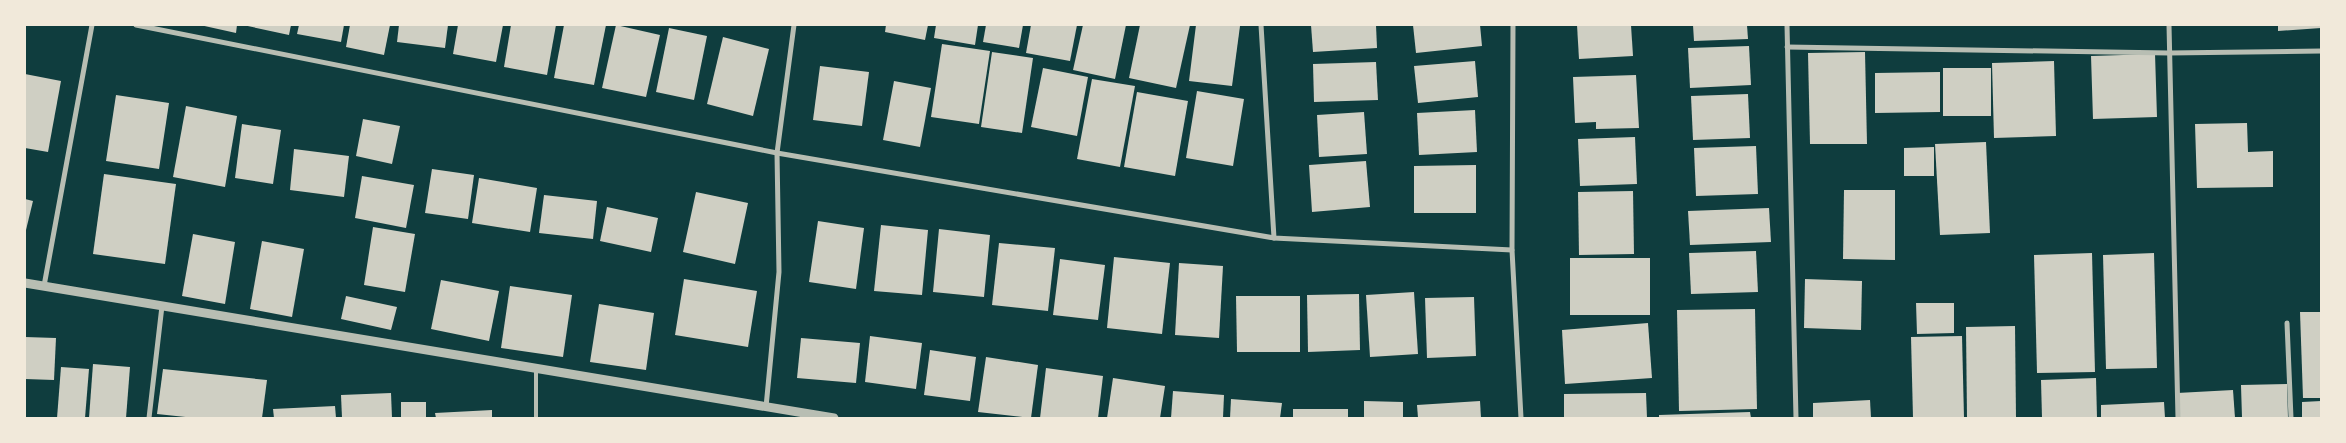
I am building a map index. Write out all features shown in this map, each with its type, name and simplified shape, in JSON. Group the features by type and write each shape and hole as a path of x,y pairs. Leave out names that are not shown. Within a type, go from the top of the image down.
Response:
{"street":[{"path":"44,286 92,25"},
{"path":"136,25 777,153 1274,238 1512,250"},
{"path":"766,407 778,272 777,153 794,25"},
{"path":"1262,25 1274,238"},
{"path":"1513,25 1512,250 1521,418"},
{"path":"1787,25 1796,418"},
{"path":"2169,25 2178,418"},
{"path":"1788,47 2169,53 2321,51"},
{"path":"25,283 834,418"},
{"path":"149,418 162,306"},
{"path":"2287,323 2292,418"}],"lane":[{"path":"536,369 536,418"}],"building":[{"path":"200,25 237,25 236,33"},
{"path":"243,25 291,25 289,35"},
{"path":"299,25 344,25 341,42 297,34"},
{"path":"350,25 390,25 384,55 346,47"},
{"path":"399,25 448,25 445,48 397,42"},
{"path":"458,25 503,25 496,62 453,54"},
{"path":"511,25 556,25 547,75 504,67"},
{"path":"564,25 606,25 594,85 554,78"},
{"path":"616,25 660,35 646,97 602,88"},
{"path":"886,25 928,25 925,40 885,32"},
{"path":"936,25 978,25 975,45 934,38"},
{"path":"986,25 1023,25 1019,48 983,42"},
{"path":"1031,25 1077,25 1070,61 1026,53"},
{"path":"1083,25 1126,25 1115,79 1073,70"},
{"path":"1140,25 1190,25 1176,88 1129,78"},
{"path":"1196,25 1240,26 1232,86 1189,81"},
{"path":"1311,25 1376,25 1377,48 1313,52"},
{"path":"1413,25 1480,25 1482,46 1416,53"},
{"path":"1577,25 1631,25 1633,56 1579,59"},
{"path":"1693,25 1747,25 1748,39 1694,41"},
{"path":"2278,25 2321,25 2321,28 2278,31"},
{"path":"669,28 707,36 694,100 656,92"},
{"path":"723,37 769,49 753,116 707,104"},
{"path":"942,44 990,51 979,124 931,117"},
{"path":"1749,46 1751,85 1690,88 1688,48"},
{"path":"992,52 1033,58 1022,133 981,127"},
{"path":"1865,52 1867,144 1810,144 1808,53"},
{"path":"2155,54 2157,117 2093,119 2091,56"},
{"path":"1475,61 1478,97 1418,103 1414,66"},
{"path":"2054,61 2056,136 1994,138 1992,63"},
{"path":"1376,62 1378,100 1314,102 1313,64"},
{"path":"820,66 869,72 862,126 813,120"},
{"path":"1043,68 1088,77 1077,136 1031,127"},
{"path":"1943,68 1991,68 1991,116 1943,116"},
{"path":"1940,72 1940,112 1875,113 1875,73"},
{"path":"25,74 61,81 48,152 25,148"},
{"path":"1636,75 1639,128 1596,129 1596,122 1575,123 1573,77"},
{"path":"1092,79 1135,86 1120,167 1077,159"},
{"path":"894,81 931,88 920,147 883,140"},
{"path":"1197,91 1244,99 1233,166 1186,158"},
{"path":"1137,92 1188,101 1175,176 1124,167"},
{"path":"1748,94 1750,138 1693,140 1691,96"},
{"path":"116,95 169,103 159,169 106,161"},
{"path":"186,106 237,116 225,187 173,177"},
{"path":"1475,110 1477,152 1419,155 1417,113"},
{"path":"1364,112 1367,154 1319,157 1317,115"},
{"path":"363,119 400,126 392,164 356,156"},
{"path":"2247,123 2248,152 2273,151 2273,187 2197,188 2195,124"},
{"path":"242,124 281,130 273,184 235,178"},
{"path":"1635,137 1637,184 1580,186 1578,139"},
{"path":"1986,142 1990,233 1940,235 1935,144"},
{"path":"1756,146 1758,194 1696,196 1694,148"},
{"path":"1934,147 1934,176 1904,176 1904,148"},
{"path":"294,149 349,156 344,197 290,190"},
{"path":"1366,161 1370,207 1312,212 1309,165"},
{"path":"1476,165 1476,213 1414,213 1414,166"},
{"path":"432,169 474,175 468,219 425,213"},
{"path":"104,174 176,184 165,264 93,254"},
{"path":"362,176 414,185 406,228 355,218"},
{"path":"479,178 537,188 530,232 472,223"},
{"path":"1844,190 1895,190 1895,260 1843,259"},
{"path":"1633,191 1634,254 1579,255 1578,192"},
{"path":"696,192 748,203 735,264 683,252"},
{"path":"544,195 597,201 593,239 539,233"},
{"path":"25,199 33,201 26,230 25,230"},
{"path":"607,207 658,218 651,252 600,241"},
{"path":"1769,208 1771,242 1690,245 1688,211"},
{"path":"818,221 864,228 856,289 809,282"},
{"path":"881,225 928,230 922,295 874,291"},
{"path":"373,227 415,234 405,292 364,285"},
{"path":"939,229 990,235 984,297 933,292"},
{"path":"193,234 235,242 225,304 182,296"},
{"path":"262,241 304,249 292,317 250,309"},
{"path":"999,243 1055,248 1048,311 992,305"},
{"path":"1756,251 1758,292 1691,294 1689,253"},
{"path":"2092,253 2095,372 2037,373 2034,255"},
{"path":"2154,253 2157,368 2106,369 2103,255"},
{"path":"1114,257 1170,263 1162,334 1107,328"},
{"path":"1570,258 1650,258 1650,315 1570,315"},
{"path":"1060,259 1105,265 1098,320 1053,315"},
{"path":"1179,263 1223,266 1219,338 1175,335"},
{"path":"684,279 757,291 748,347 675,335"},
{"path":"1805,279 1862,281 1861,330 1804,328"},
{"path":"441,280 499,291 489,341 431,329"},
{"path":"510,286 572,295 563,357 501,348"},
{"path":"1414,292 1418,354 1370,357 1366,295"},
{"path":"1359,294 1360,350 1308,352 1307,295"},
{"path":"346,296 397,307 391,330 341,319"},
{"path":"1236,296 1300,296 1300,352 1237,352"},
{"path":"1474,297 1476,356 1427,358 1425,298"},
{"path":"1916,303 1954,303 1954,333 1917,334"},
{"path":"599,304 654,313 646,370 590,362"},
{"path":"1755,309 1757,409 1679,411 1677,310"},
{"path":"2300,312 2321,312 2321,398 2303,398"},
{"path":"1648,323 1652,378 1565,384 1562,330"},
{"path":"2015,326 2016,418 1967,418 1966,327"},
{"path":"870,336 922,343 916,389 865,382"},
{"path":"1962,336 1964,418 1913,418 1911,337"},
{"path":"25,337 56,338 54,380 25,379"},
{"path":"801,338 860,343 856,383 797,378"},
{"path":"930,350 976,357 970,401 924,395"},
{"path":"986,357 1038,365 1031,418 978,412"},
{"path":"93,364 130,367 126,418 89,418"},
{"path":"61,367 89,369 85,418 57,418"},
{"path":"1046,368 1103,376 1098,418 1040,418"},
{"path":"163,369 267,380 262,418 195,418 157,414"},
{"path":"1113,378 1165,386 1160,418 1107,418"},
{"path":"2096,378 2097,418 2042,418 2041,380"},
{"path":"2287,384 2288,418 2242,418 2241,385"},
{"path":"2233,390 2235,418 2179,418 2177,393"},
{"path":"1173,391 1224,395 1223,418 1171,418"},
{"path":"391,393 392,418 342,418 341,395"},
{"path":"1646,393 1647,418 1564,418 1564,394"},
{"path":"1231,399 1282,403 1280,418 1230,418"},
{"path":"1870,400 1871,418 1813,418 1813,403"},
{"path":"1364,401 1403,402 1403,418 1364,418"},
{"path":"1480,401 1481,418 1418,418 1417,405"},
{"path":"2321,401 2321,418 2302,418 2302,402"},
{"path":"401,402 426,402 426,418 401,418"},
{"path":"2164,402 2165,418 2101,418 2101,405"},
{"path":"335,406 336,418 274,418 273,409"},
{"path":"1293,409 1348,409 1348,418 1293,418"},
{"path":"492,410 492,418 436,418 435,413"},
{"path":"1750,412 1751,418 1659,418 1659,415"}]}
